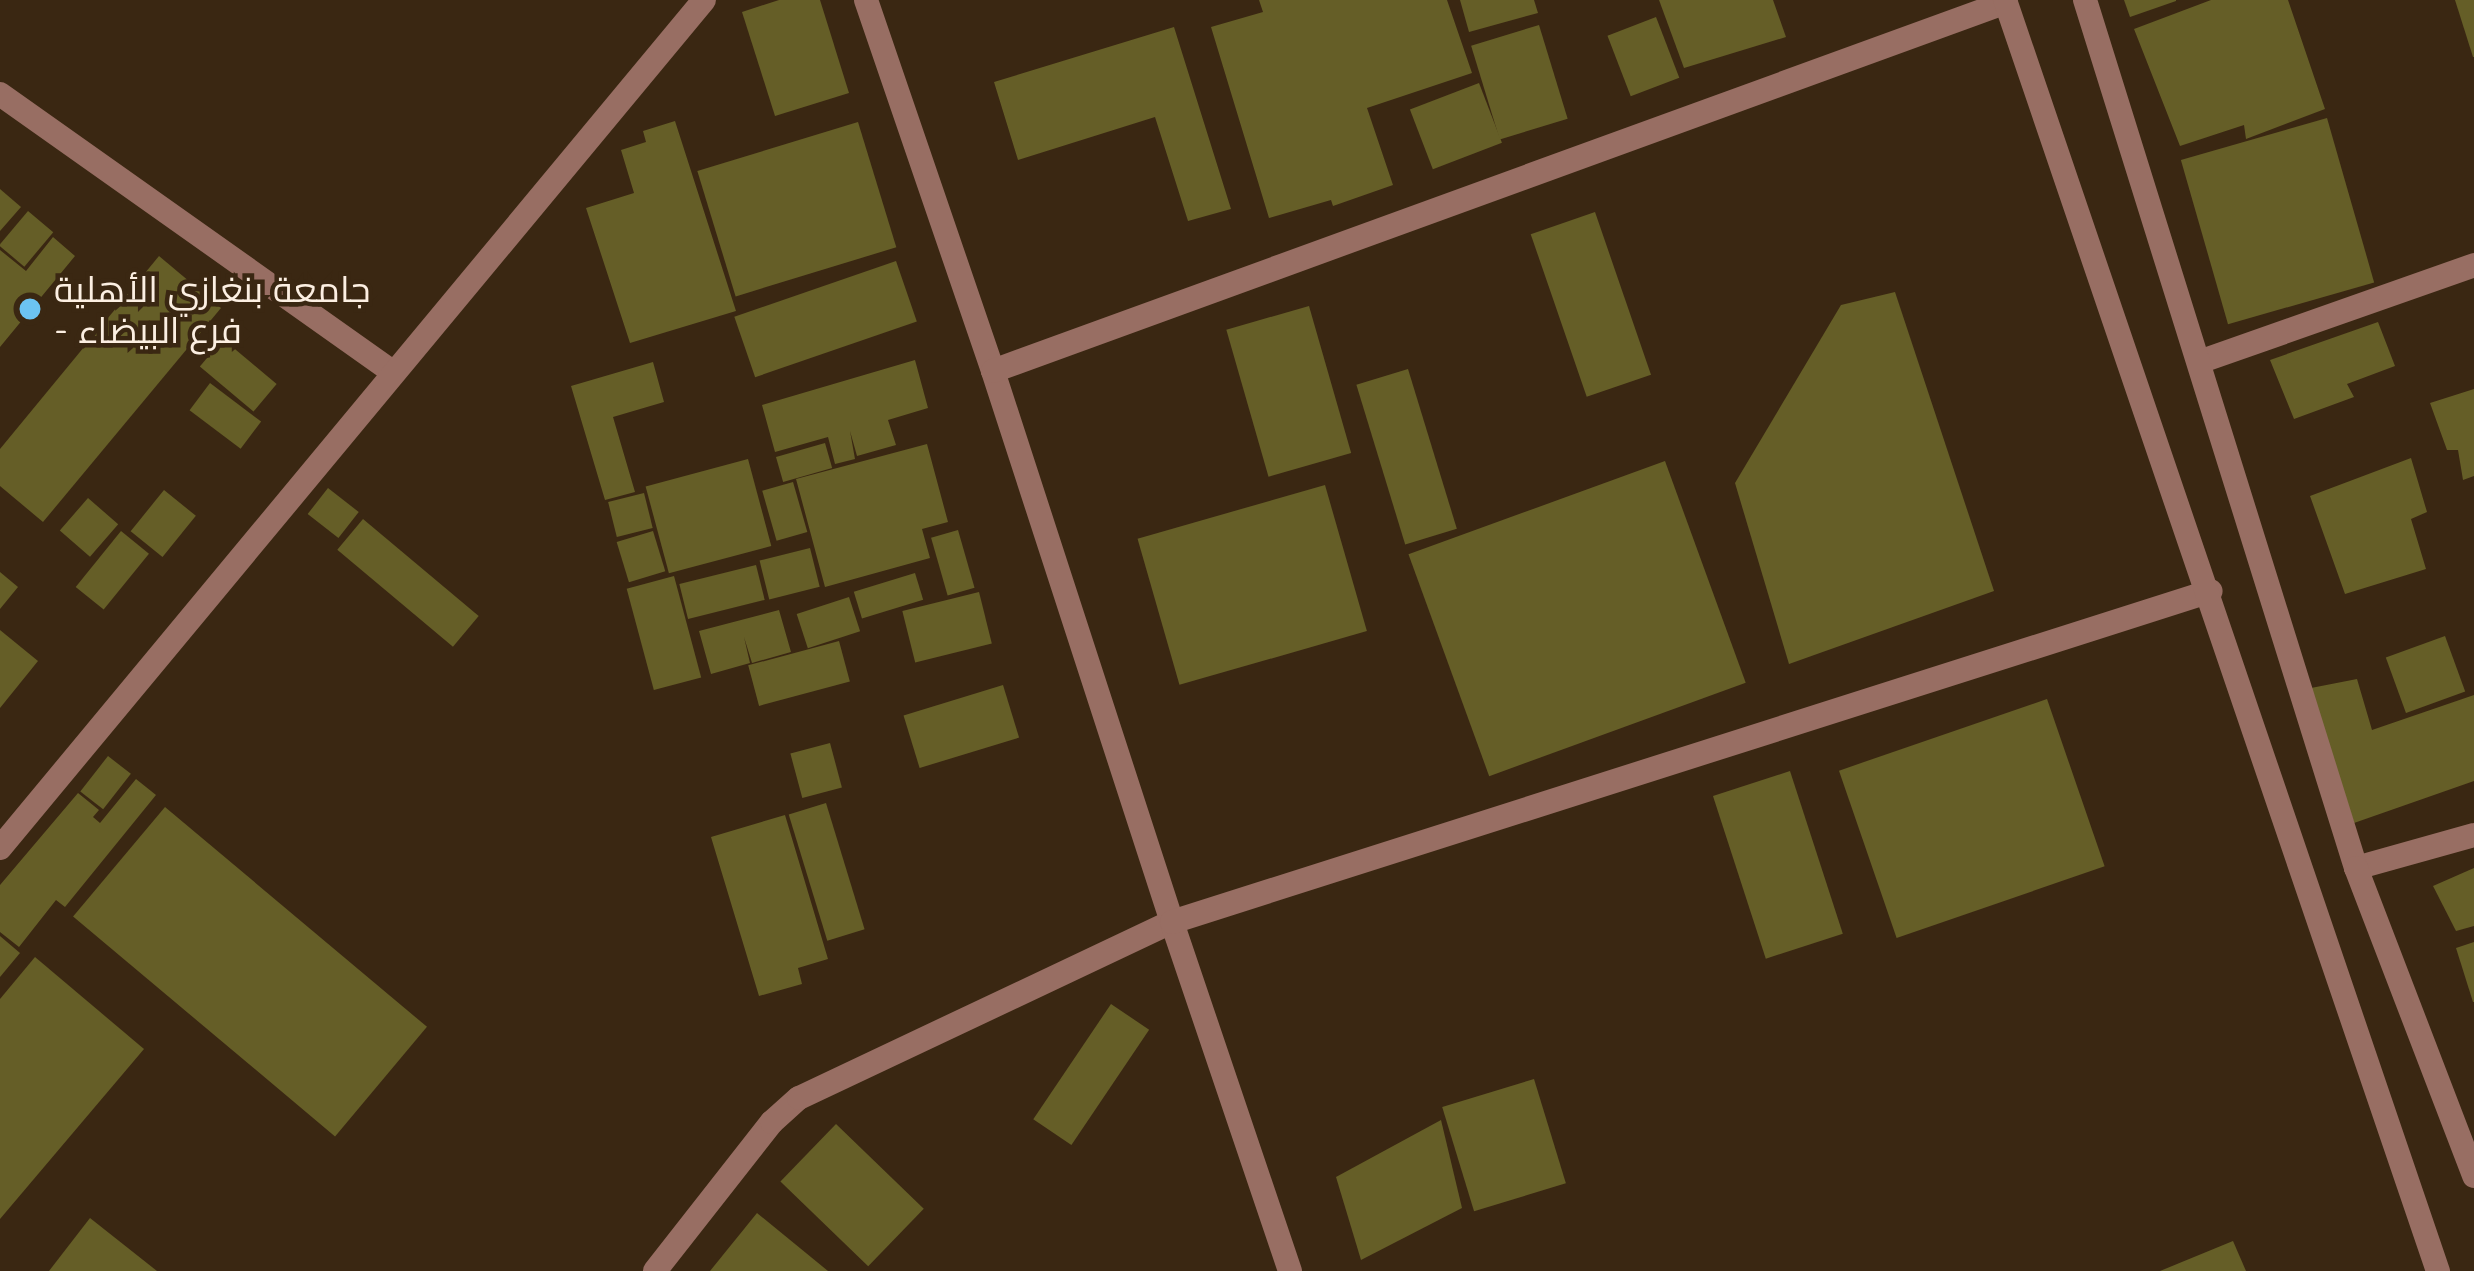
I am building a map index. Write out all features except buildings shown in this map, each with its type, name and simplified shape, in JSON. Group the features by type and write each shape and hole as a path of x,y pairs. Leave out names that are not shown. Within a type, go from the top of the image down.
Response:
{"street":[{"path":"0,848 704,0"},
{"path":"866,0 1290,1271"},
{"path":"2085,0 2356,868 2474,1176"},
{"path":"993,371 2005,1 2211,591 2438,1271"},
{"path":"0,94 392,372"},
{"path":"2199,362 2474,266"},
{"path":"655,1271 772,1122 799,1098 1172,922 2211,591"},
{"path":"2356,868 2474,835"}],"place":[{"name":"جامعة بنغازي الأهلية - فرع البيضاء","path":"30,309"}]}
